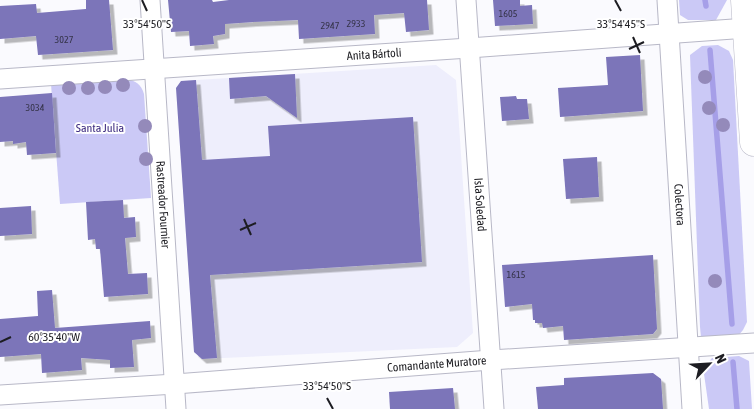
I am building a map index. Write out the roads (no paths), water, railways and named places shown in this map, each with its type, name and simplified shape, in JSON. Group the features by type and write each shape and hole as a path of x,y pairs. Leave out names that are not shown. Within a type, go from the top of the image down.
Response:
{"main road":[{"path":"746,0 754,142"}],"street":[{"name":"Rastreador Fournier","path":"150,0 176,409"},
{"name":"Isla Soledad","path":"466,0 494,409"},
{"name":"Colectora","path":"666,0 692,409"},
{"name":"Anita Bártoli","path":"0,78 747,28"},
{"name":"Comandante Muratore","path":"0,395 754,343"}],"waterway":[{"path":"705,0 706,6"},
{"path":"710,50 732,324"},
{"path":"733,362 737,409"}],"park label":[{"name":"Santa Julia","path":"100,128"}]}
